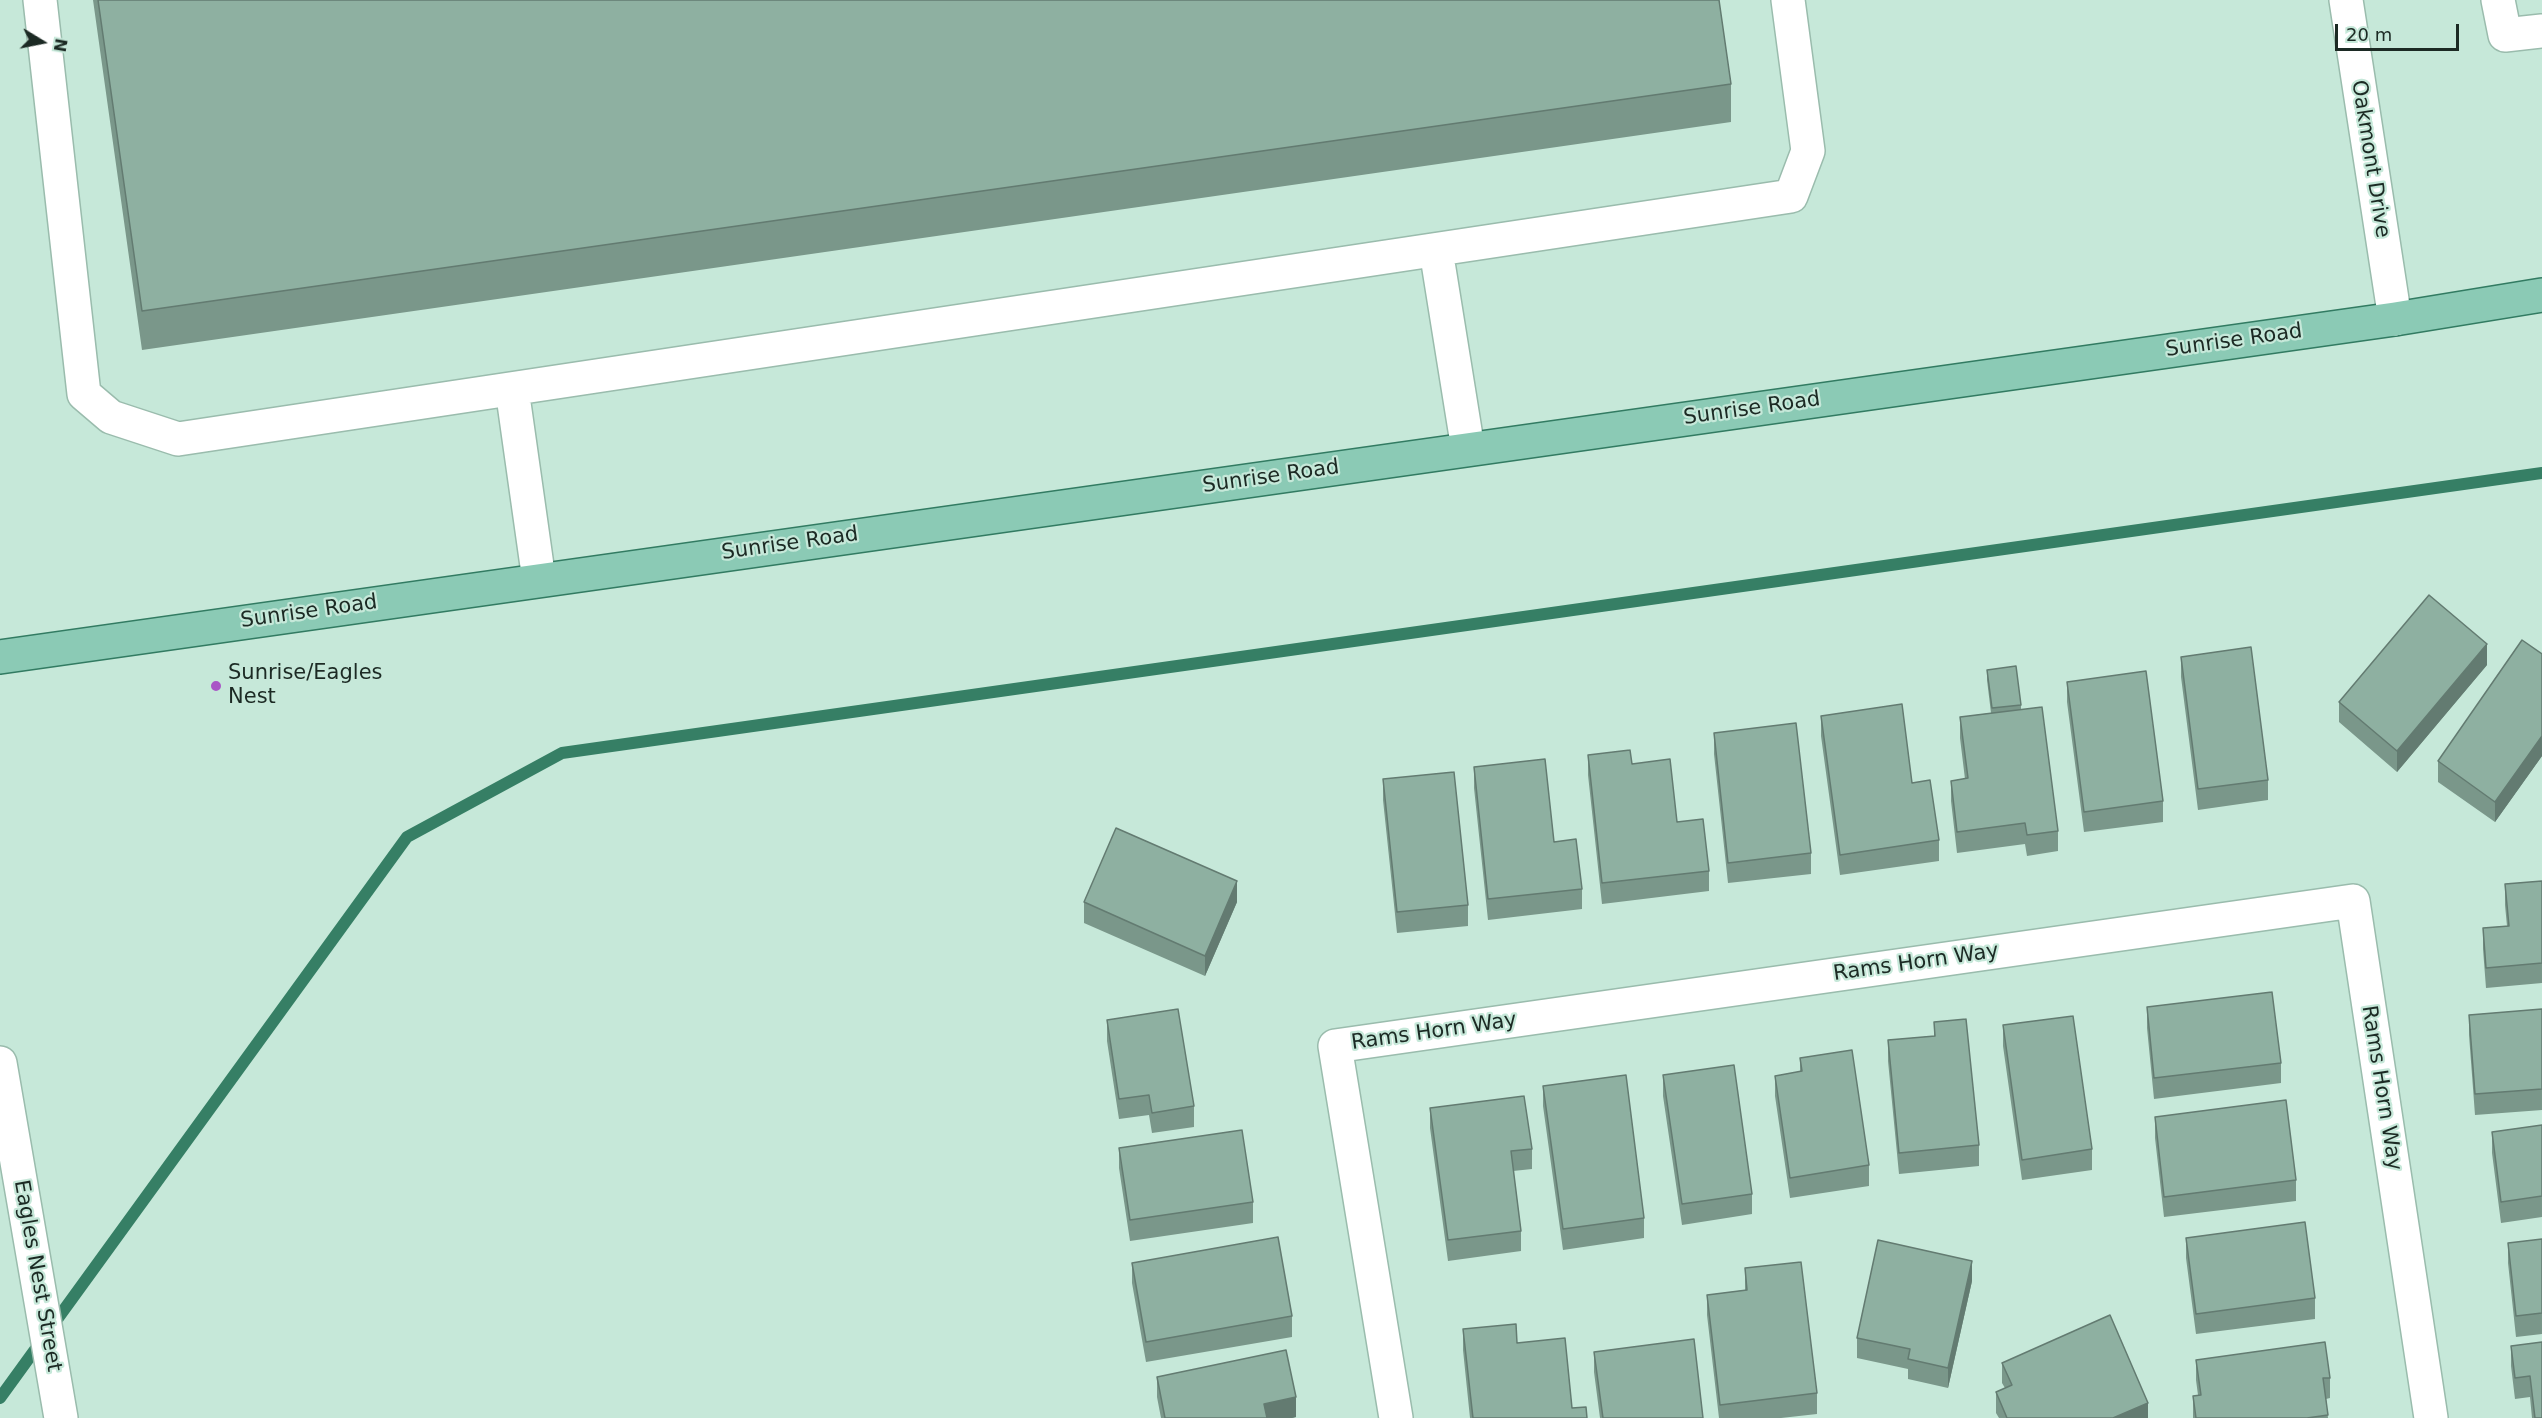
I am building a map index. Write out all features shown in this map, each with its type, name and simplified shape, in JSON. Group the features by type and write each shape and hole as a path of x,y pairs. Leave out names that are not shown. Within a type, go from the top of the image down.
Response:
{"main road":[{"name":"Sunrise Road","path":"0,657 2395,318 2542,295"}],"street":[{"path":"40,0 84,394 111,417 178,440 1791,196 1808,151 1788,0"},
{"name":"Oakmont Drive","path":"2346,0 2395,318"},
{"path":"2498,0 2505,35 2542,31"},
{"path":"1436,250 1468,449"},
{"path":"512,389 539,580"},
{"name":"Rams Horn Way","path":"1396,1418 1392,1405 1335,1046 2353,902 2431,1418"},
{"name":"Eagles Nest Street","path":"0,1064 10,1185 32,1248 61,1418"}],"building":[{"path":"98,0 1719,0 1731,84 142,311"},
{"path":"2429,595 2487,644 2397,751 2339,702"},
{"path":"2522,640 2542,654 2542,736 2495,802 2438,761"},
{"path":"2251,647 2268,780 2198,789 2181,657"},
{"path":"2016,666 2021,705 1992,708 1987,670"},
{"path":"2146,671 2163,801 2084,812 2067,682"},
{"path":"1902,704 1912,783 1930,780 1939,840 1840,855 1821,716"},
{"path":"2042,707 2058,831 2027,835 2025,823 1957,832 1951,781 1968,778 1960,717"},
{"path":"1796,723 1811,853 1728,863 1714,733"},
{"path":"1630,750 1632,764 1670,759 1677,822 1703,819 1709,871 1602,883 1588,755"},
{"path":"1545,759 1554,842 1576,839 1582,889 1488,899 1474,767"},
{"path":"1454,772 1468,905 1397,912 1383,779"},
{"path":"1116,828 1237,881 1205,956 1084,902"},
{"path":"2542,881 2542,963 2486,968 2483,928 2509,926 2505,884"},
{"path":"2272,992 2281,1063 2154,1078 2147,1007"},
{"path":"1178,1009 1194,1106 1152,1113 1149,1095 1119,1099 1107,1020"},
{"path":"2542,1009 2542,1089 2475,1094 2469,1015"},
{"path":"2073,1016 2092,1149 2022,1160 2003,1025"},
{"path":"1966,1019 1979,1145 1899,1153 1888,1040 1935,1036 1934,1022"},
{"path":"1852,1050 1869,1165 1790,1178 1775,1076 1802,1071 1800,1058"},
{"path":"1734,1065 1752,1194 1682,1204 1663,1075"},
{"path":"1626,1075 1644,1218 1563,1229 1543,1086"},
{"path":"1524,1096 1532,1149 1511,1151 1521,1231 1448,1240 1430,1108"},
{"path":"2286,1100 2296,1180 2164,1197 2155,1117"},
{"path":"2542,1125 2542,1196 2501,1202 2492,1132"},
{"path":"1242,1130 1253,1202 1130,1220 1119,1148"},
{"path":"2305,1222 2315,1298 2196,1314 2186,1238"},
{"path":"1278,1237 1292,1316 1146,1342 1132,1263"},
{"path":"2542,1239 2542,1313 2516,1316 2508,1243"},
{"path":"1878,1240 1972,1261 1948,1368 1908,1359 1910,1349 1857,1338"},
{"path":"1801,1262 1817,1393 1720,1405 1707,1295 1747,1290 1745,1268"},
{"path":"2110,1315 2148,1403 2113,1418 2007,1418 1996,1392 2012,1385 2002,1363"},
{"path":"1516,1324 1517,1343 1565,1338 1572,1408 1586,1407 1587,1418 1473,1418 1463,1329"},
{"path":"1694,1339 1703,1418 1603,1418 1594,1352"},
{"path":"2325,1342 2330,1378 2323,1378 2328,1415 2307,1418 2196,1418 2193,1396 2201,1395 2196,1360"},
{"path":"2542,1342 2542,1418 2535,1418 2530,1376 2515,1378 2511,1346"},
{"path":"1286,1350 1296,1397 1264,1404 1267,1418 1165,1418 1157,1377"}],"waterway":[{"path":"0,1398 407,837 562,753 2542,473"}],"place":[{"name":"Sunrise/Eagles Nest","path":"216,686"}]}
